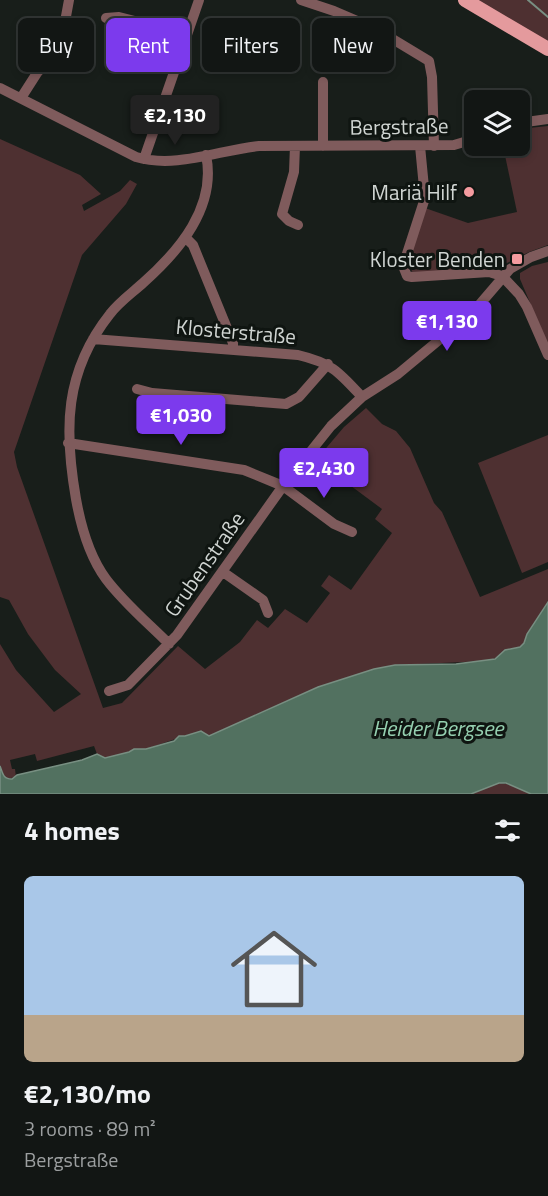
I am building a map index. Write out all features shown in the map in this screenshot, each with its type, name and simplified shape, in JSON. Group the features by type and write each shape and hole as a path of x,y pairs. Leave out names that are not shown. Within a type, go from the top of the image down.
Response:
{"main road":[{"path":"465,0 548,49"}],"street":[{"path":"21,98 37,73 54,53 62,38 69,0"},
{"path":"190,24 199,0"},
{"path":"301,0 376,29 429,61 432,77 434,146"},
{"path":"106,18 123,18"},
{"path":"0,88 144,159 173,72"},
{"name":"Bergstraße","path":"323,82 323,146"},
{"path":"530,121 548,119"},
{"name":"Bergstraße","path":"144,159 177,161 233,148 259,146 434,146 464,142"},
{"path":"295,146 294,171 282,214 289,221 298,225"},
{"path":"420,146 425,198 403,266 404,272 407,276 412,277 489,272 502,276 519,294 527,307 548,355"},
{"path":"169,644 105,579 94,560 79,513 68,443 70,404 76,376 93,339 118,306 164,263 186,238 204,200 208,166 206,155"},
{"path":"186,238 193,245 233,343 233,349"},
{"path":"502,276 519,263 548,251"},
{"name":"Grubenstraße","path":"109,691 128,685 169,644 284,486 331,426 362,398 398,374 474,311 502,276"},
{"name":"Klosterstraße","path":"93,339 298,355 328,364 339,372 362,398"},
{"path":"137,389 153,393 286,404 299,398 328,364"},
{"path":"68,443 244,470 284,486 334,524 352,532"},
{"path":"223,572 263,600 268,614"}],"shaded area":[{"path":"465,0 548,0 548,49"},
{"path":"548,126 548,245 499,267 413,273 409,260 425,208 468,223 517,212 505,156 530,156 530,128"},
{"path":"0,139 80,175 101,194 82,205 84,211 120,191 130,180 137,184 126,204 82,255 14,452 17,467 103,708 122,703 178,646 205,669 240,642 257,620 268,628 285,609 307,623 330,593 321,586 329,575 351,590 392,533 375,519 382,509 316,460 344,427 366,408 382,424 396,431 410,448 480,597 548,569 548,602 527,634 524,643 520,647 505,650 499,657 487,661 395,665 374,669 318,687 209,736 190,734 146,749 134,749 106,758 97,754 94,746 37,761 35,754 10,760 16,777 7,779 3,776 0,766 0,644 16,670 54,712 81,694 55,670 28,634 9,600 0,597"},
{"path":"548,262 548,345 520,279 520,273 532,266"},
{"path":"548,435 548,562 522,573 478,463"},
{"path":"499,783 513,785 531,794 471,794"}],"water":[{"name":"Heider Bergsee","path":"548,602 548,794 531,794 506,783 499,783 471,794 0,794 0,766 5,777 12,779 17,775 82,760 97,754 105,758 134,749 146,749 174,741 179,736 201,731 209,736 318,687 374,669 395,665 456,664 495,659 505,650 520,647 524,643 527,634"}],"waterway":[{"path":"528,0 548,17"}],"place":[{"name":"Mariä Hilf","path":"469,192"},
{"name":"Kloster Benden","path":"517,259"}]}
